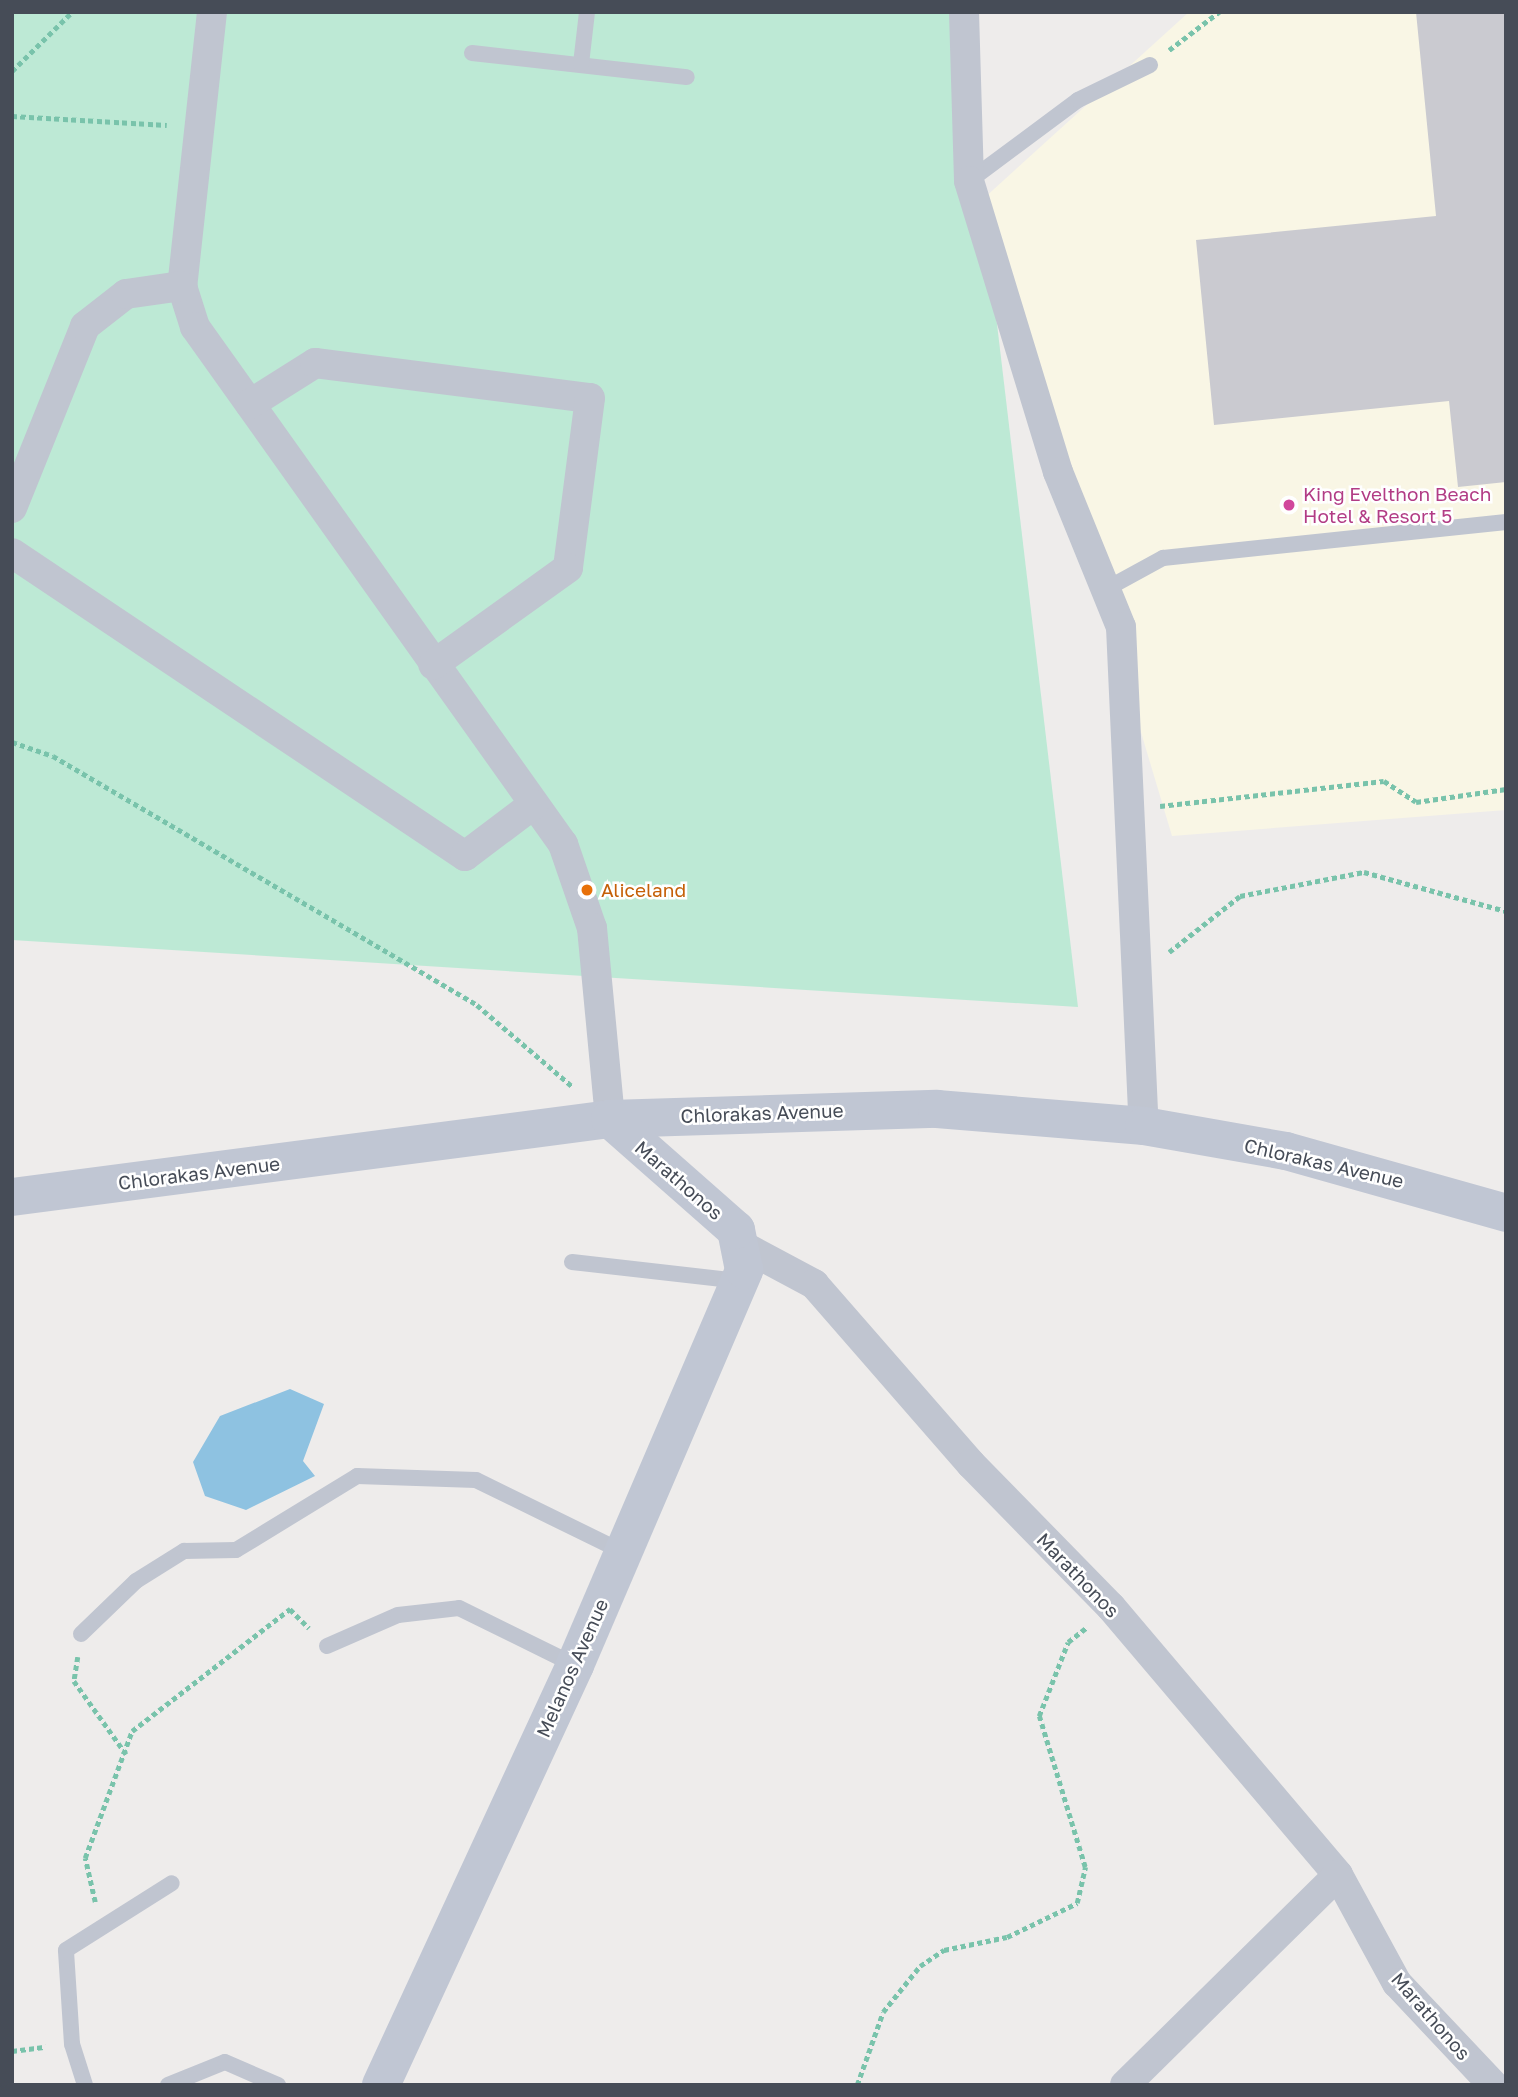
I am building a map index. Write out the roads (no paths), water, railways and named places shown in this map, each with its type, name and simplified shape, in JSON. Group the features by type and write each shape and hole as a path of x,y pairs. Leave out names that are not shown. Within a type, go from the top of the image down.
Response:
{"main road":[{"name":"Chlorakas Avenue","path":"12,1197 610,1119 937,1109 1144,1126 1286,1151 1506,1213"},
{"name":"Marathonos","path":"610,1119 736,1230 742,1263"},
{"name":"Melanos Avenue","path":"381,2085 575,1665 742,1263"}],"street":[{"path":"212,12 182,286 195,327 433,665 563,844 592,928 610,1119"},
{"path":"964,12 969,181 1058,472 1108,588 1121,627 1144,1126"},
{"path":"12,508 85,326 126,294 182,286"},
{"path":"250,404 315,363 590,398 568,568 433,665"},
{"path":"12,553 465,856 534,804"},
{"name":"Marathonos","path":"742,1263 814,1284 971,1464 1111,1607 1338,1875 1397,1983 1493,2085"},
{"path":"1125,2085 1338,1875"}],"lane":[{"path":"581,64 587,12"},
{"path":"472,53 687,77"},
{"path":"969,181 1078,100 1150,65"},
{"path":"1108,588 1163,558 1506,522"},
{"path":"572,1262 742,1263"},
{"path":"81,1634 136,1581 184,1550 236,1550 357,1476 476,1480 623,1552"},
{"path":"327,1646 398,1615 459,1608 575,1665"},
{"path":"85,2085 72,2044 66,1950 172,1883"},
{"path":"168,2085 225,2062 278,2085"}],"water":[{"path":"290,1389 324,1404 303,1461 315,1476 246,1510 205,1496 193,1462 220,1416"}],"place":[{"name":"King Evelthon Beach Hotel & Resort 5","path":"1289,505"},
{"name":"Aliceland","path":"587,890"}]}
